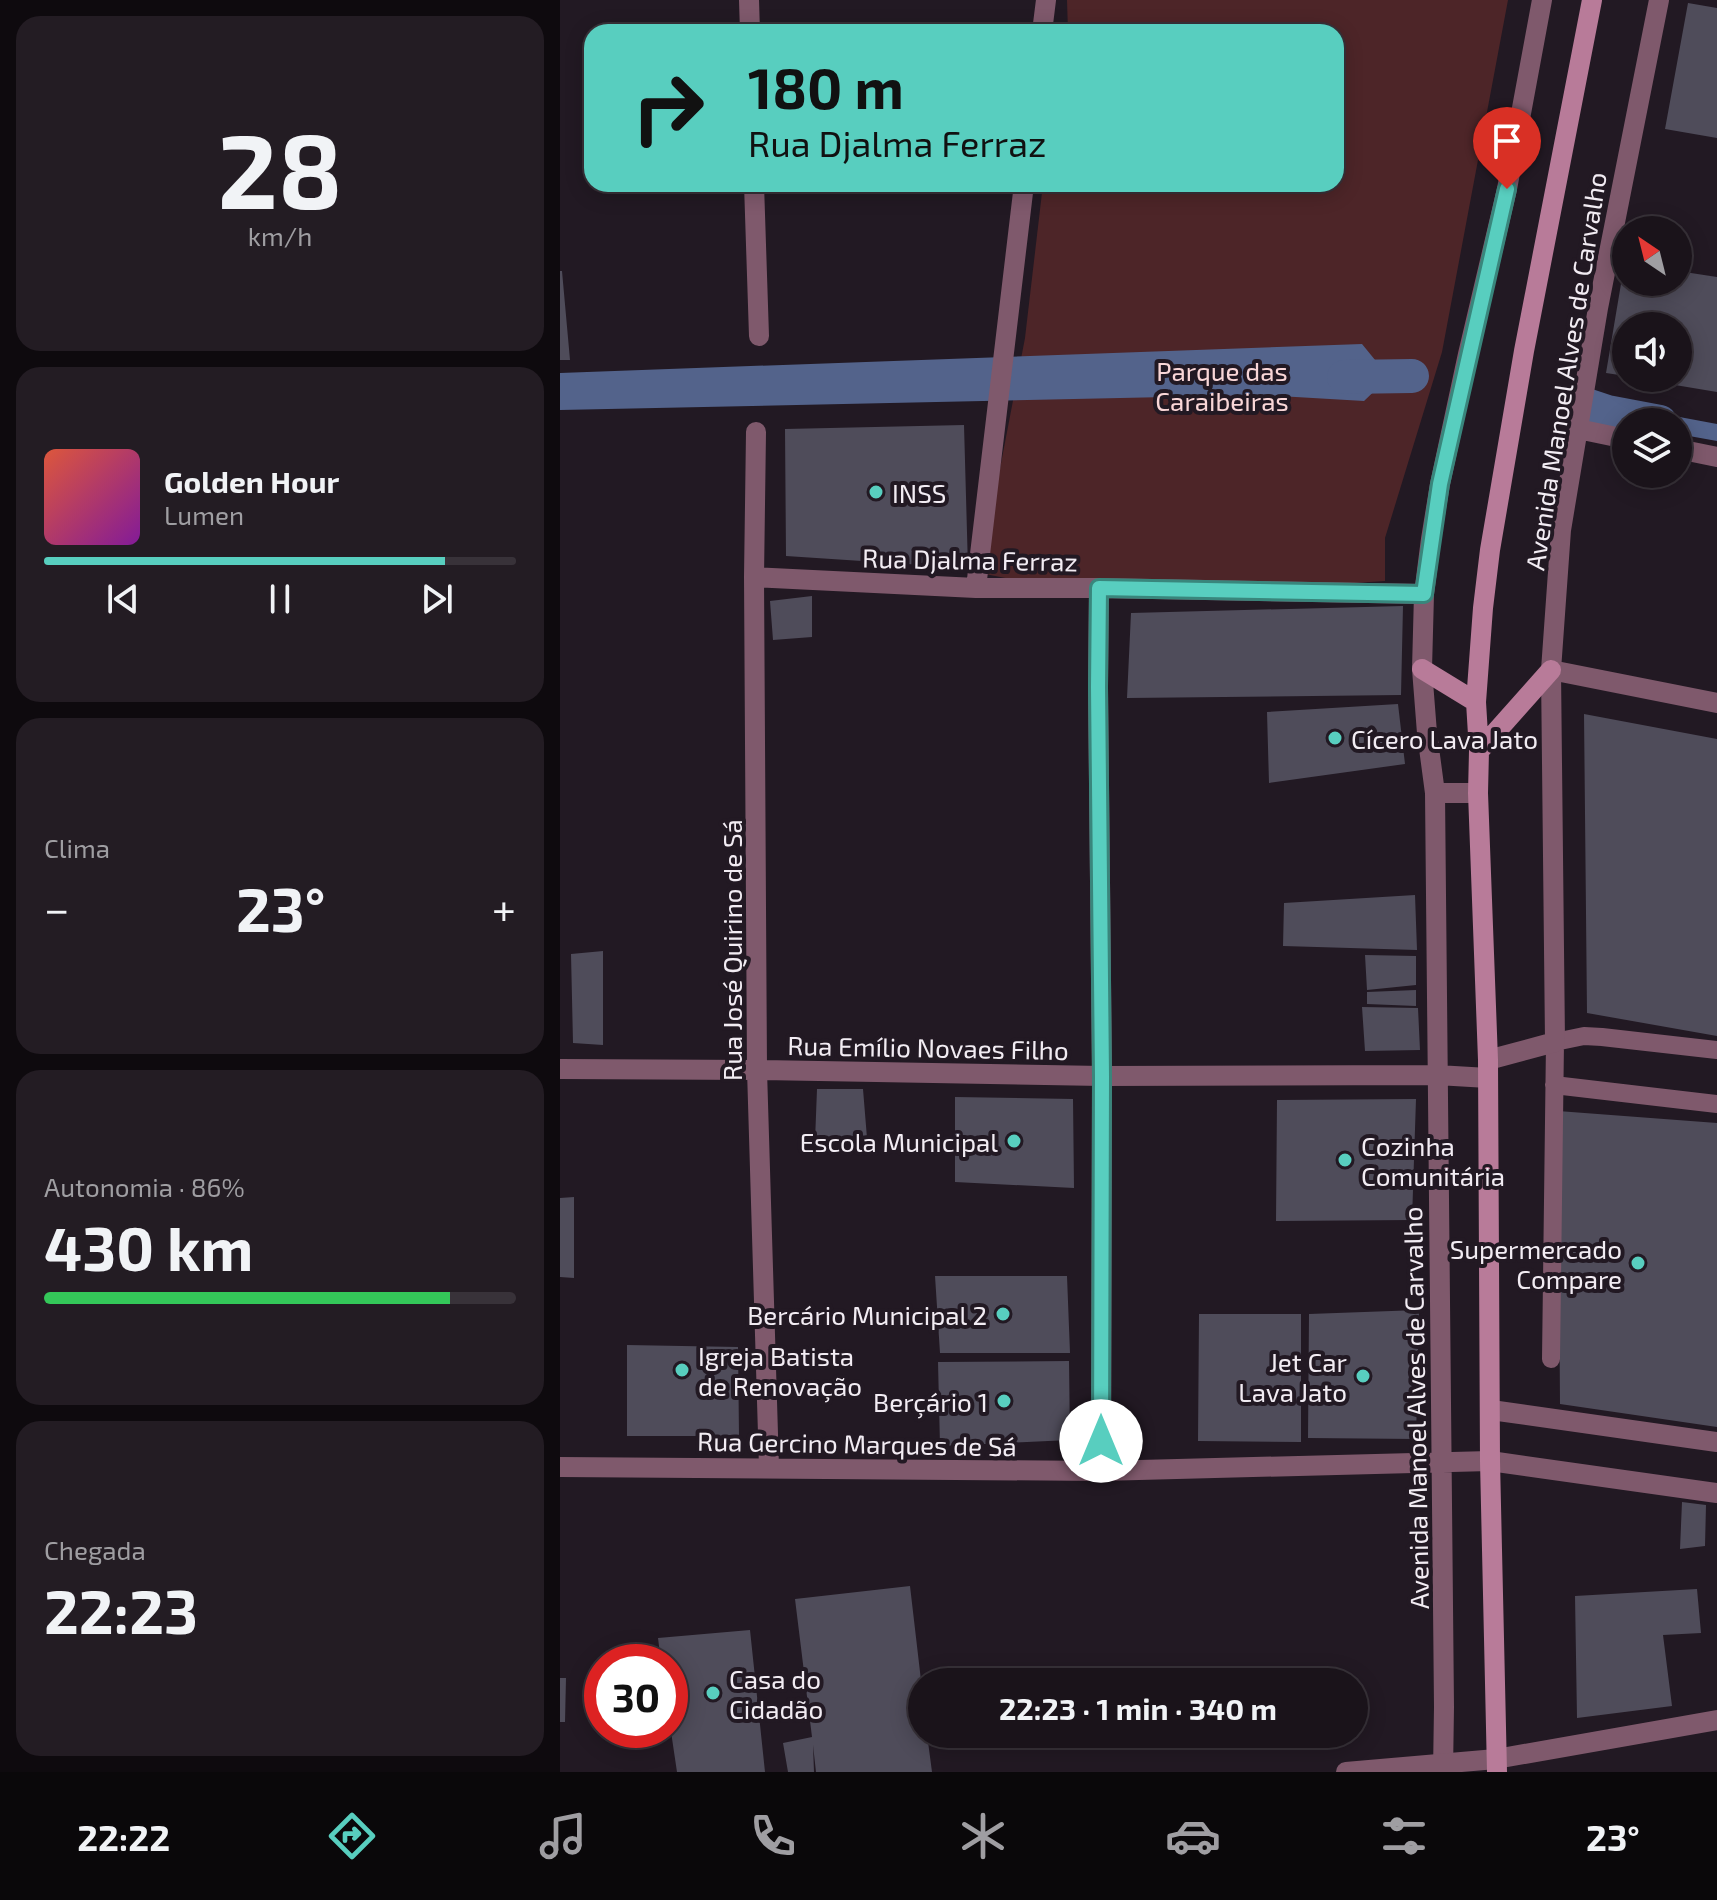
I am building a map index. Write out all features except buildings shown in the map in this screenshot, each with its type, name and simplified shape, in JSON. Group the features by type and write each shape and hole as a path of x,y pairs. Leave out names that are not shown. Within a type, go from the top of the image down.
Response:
{"main road":[{"name":"Avenida Manoel Alves de Carvalho","path":"1496,1765 1490,1461 1488,1069 1476,702 1490,550 1524,351 1592,0"},
{"path":"1422,669 1476,702"},
{"path":"1479,751 1551,670"}],"street":[{"path":"749,0 750,24"},
{"path":"1043,24 1046,0"},
{"name":"Avenida Manoel Alves de Carvalho","path":"1442,1768 1444,1707 1435,793 1422,669 1424,594 1440,484 1507,189 1542,0"},
{"name":"Avenida Manoel Alves de Carvalho","path":"1555,1042 1551,670 1557,566 1598,308 1659,0"},
{"path":"754,192 759,336"},
{"path":"976,588 1023,192"},
{"path":"1578,429 1612,436"},
{"name":"Rua José Quirino de Sá","path":"756,432 757,1070 769,1467"},
{"path":"1692,452 1717,457"},
{"name":"Rua Djalma Ferraz","path":"754,577 976,588 1424,594"},
{"path":"1099,588 1101,1471"},
{"path":"1551,670 1717,703"},
{"path":"1435,793 1478,793"},
{"name":"Rua Emílio Novaes Filho","path":"560,1069 1102,1076 1437,1075 1488,1069 1555,1042"},
{"path":"1491,1410 1717,1442"},
{"name":"Rua Gercino Marques de Sá","path":"560,1467 1101,1471 1490,1461 1717,1493"},
{"path":"1346,1772 1496,1765 1717,1720"}],"lane":[{"path":"1551,1359 1555,1042 1584,1036 1717,1050"},
{"path":"1554,1085 1717,1104"}],"green space":[{"name":"Parque das Caraibeiras","path":"1067,0 1508,0 1442,352 1385,538 1385,581 1077,592 980,573 1025,338 1042,192 1344,192 1344,24 1068,24"}],"water":[{"path":"1362,344 1389,377 1364,401 1260,395 560,410 560,373"},
{"path":"1610,404 1631,408 1612,408 1612,422 1607,421"},
{"path":"1692,419 1717,424 1717,441 1692,437"}],"waterway":[{"path":"1344,377 1412,376"},
{"path":"1583,404 1612,413"}],"place":[{"name":"INSS","path":"876,492"},
{"name":"Cícero Lava Jato","path":"1335,738"},
{"name":"Escola Municipal","path":"1014,1141"},
{"name":"Cozinha Comunitária","path":"1345,1160"},
{"name":"Supermercado Compare","path":"1638,1263"},
{"name":"Bercário Municipal 2","path":"1003,1314"},
{"name":"Igreja Batista de Renovação","path":"682,1370"},
{"name":"Jet Car Lava Jato","path":"1363,1376"},
{"name":"Berçário 1","path":"1004,1401"},
{"name":"Casa do Cidadão","path":"713,1693"}],"route":[{"path":"1101,1441 1099,588 1424,594 1440,484 1507,189"}]}
